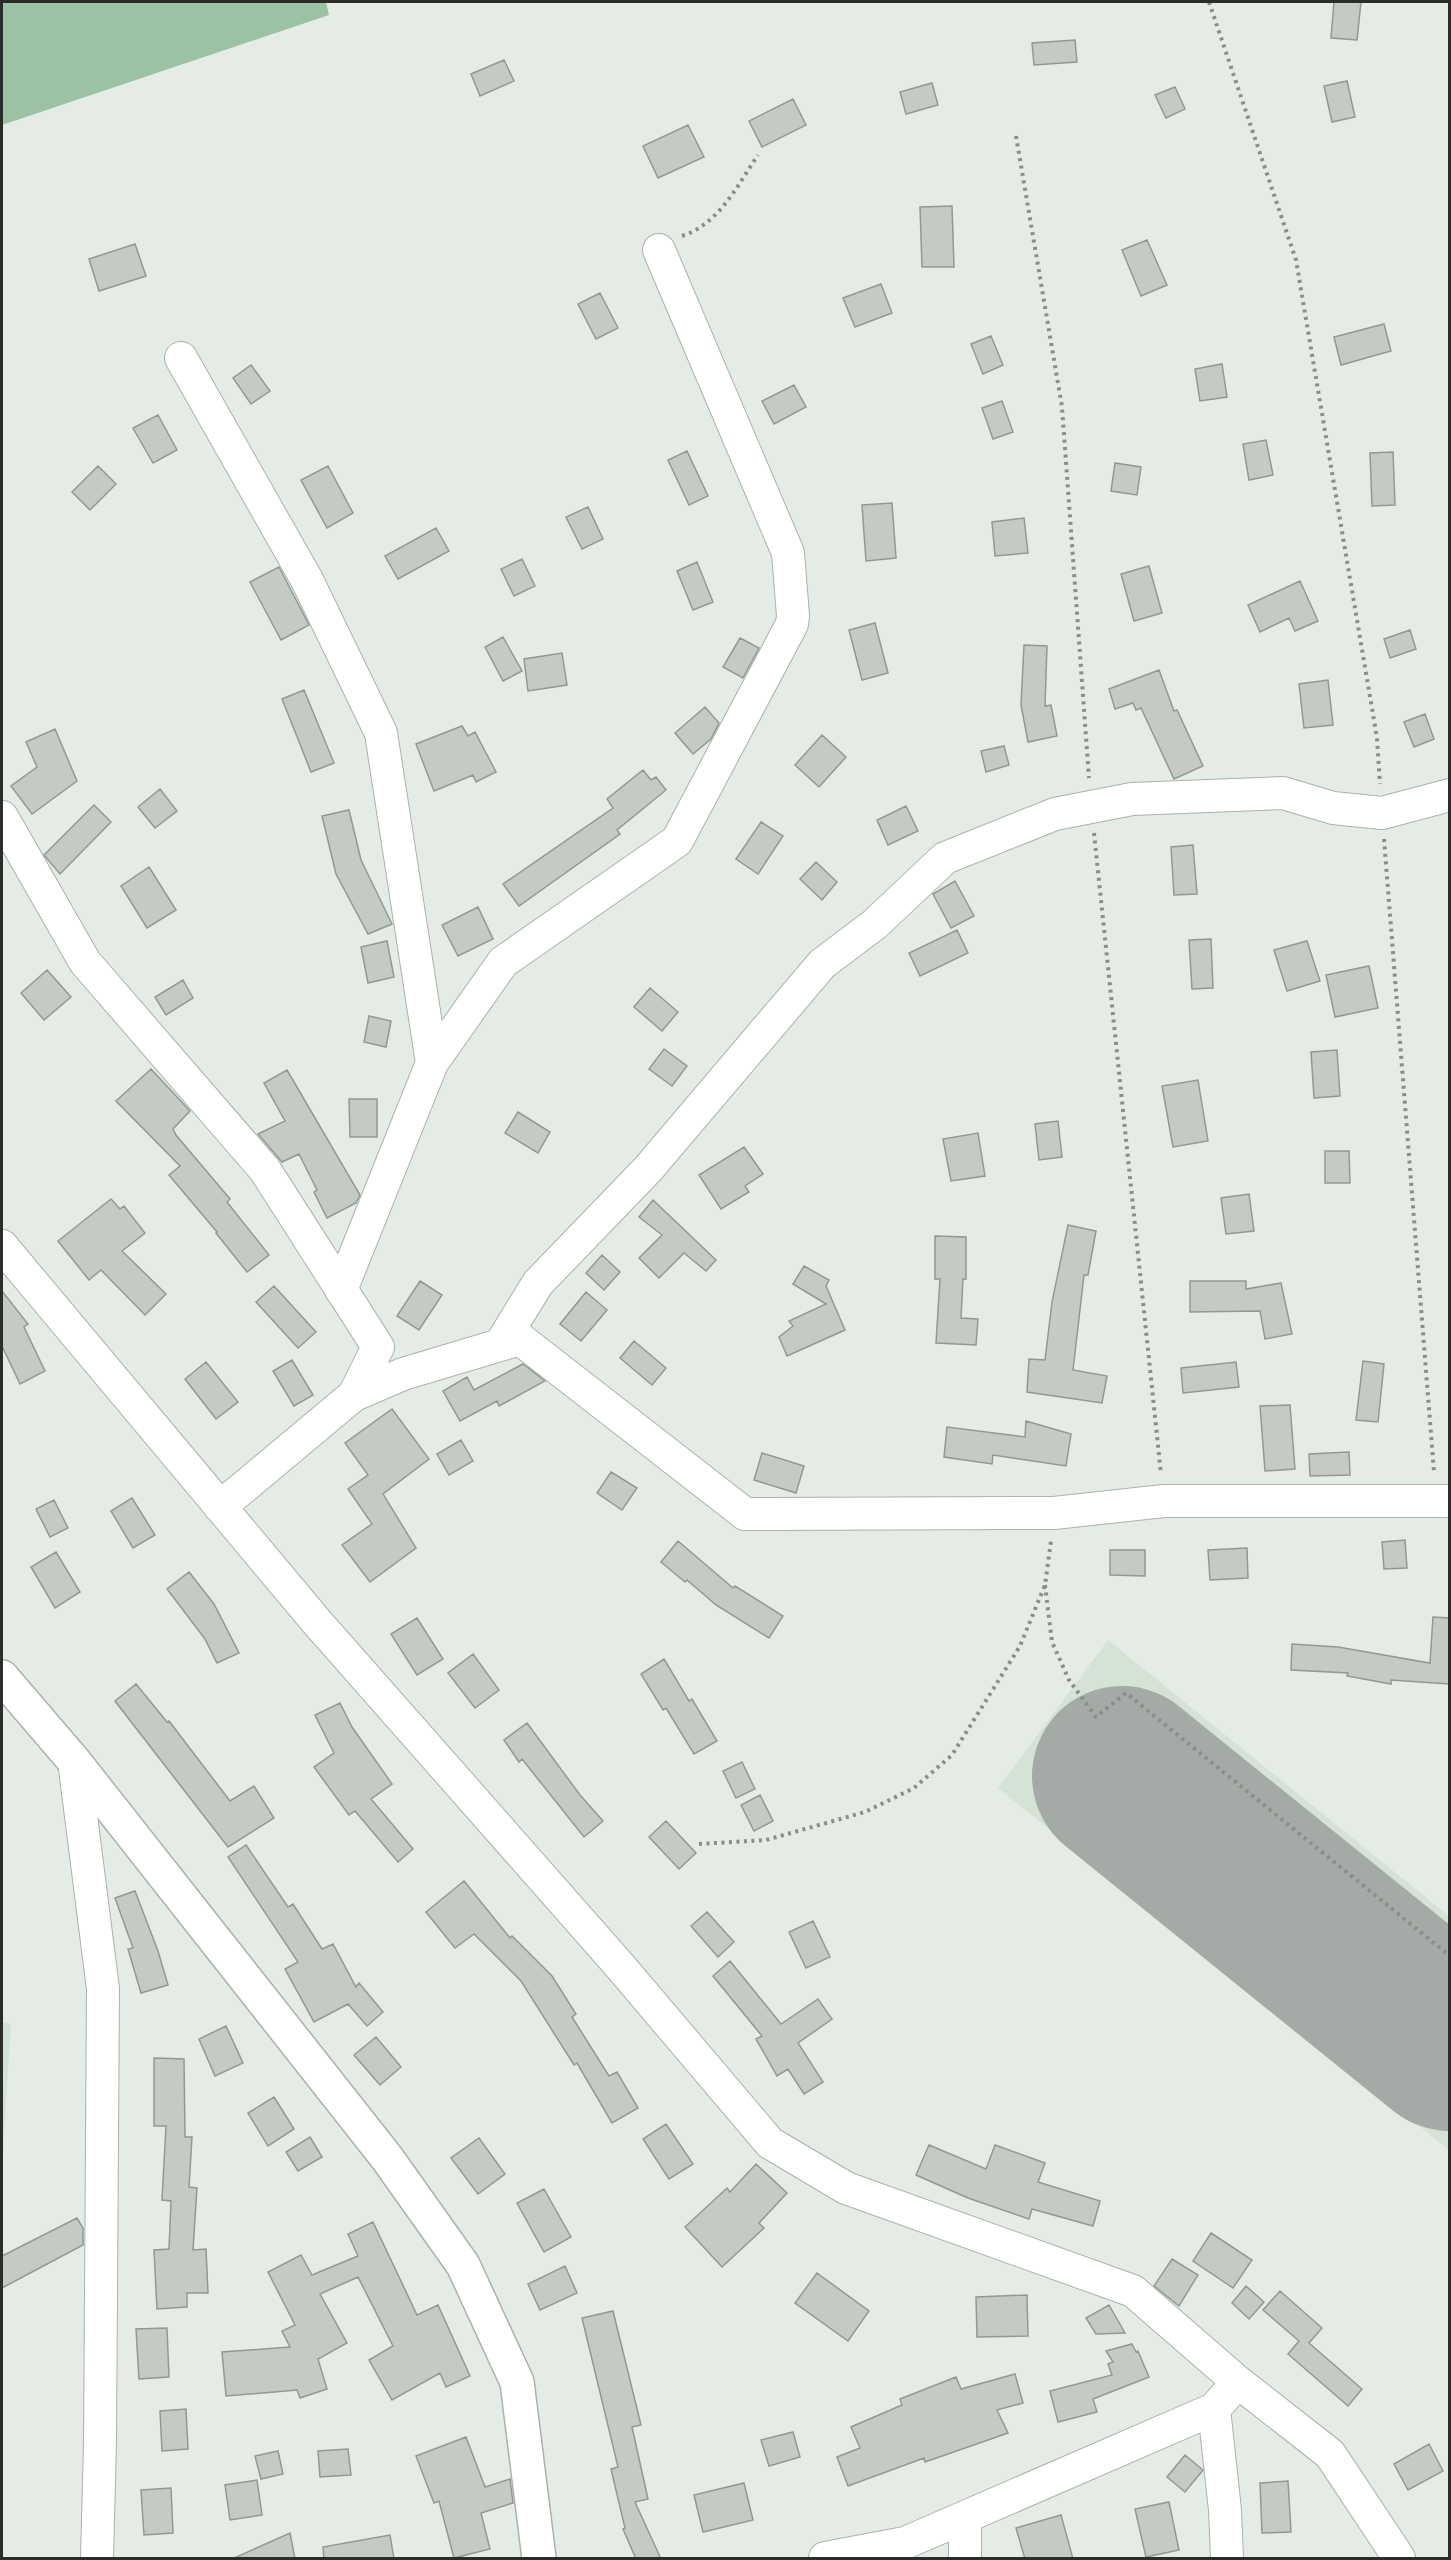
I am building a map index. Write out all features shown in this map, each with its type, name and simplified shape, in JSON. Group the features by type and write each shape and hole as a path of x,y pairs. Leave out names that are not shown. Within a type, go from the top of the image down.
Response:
{"main road":[{"path":"2,1677 74,1761 387,2158 463,2265 517,2382 539,2559"}],"street":[{"path":"341,1290 432,1063 503,962 677,841 792,624 788,553 659,250"},
{"path":"181,358 307,580 381,733 432,1063"},
{"path":"501,1345 538,1283 648,1169 822,964 875,924 945,858 1055,814 1132,799 1283,794 1333,808 1382,813 1449,795"},
{"path":"2,817 85,962 265,1170 378,1347 354,1395"},
{"path":"2,1246 316,1621 621,1966 770,2143 846,2188 1133,2291 1238,2382 1330,2454 1399,2559"},
{"path":"220,1507 354,1395 403,1374 520,1338 745,1514 1054,1513 1164,1501 1443,1500"},
{"path":"74,1761 102,1989 100,2443 97,2559"},
{"path":"825,2559 905,2543 1214,2409 1238,2382"},
{"path":"1214,2409 1226,2510 1227,2559"},
{"path":"965,2517 965,2559"}],"path":[{"path":"1209,2 1296,260 1377,738 1443,1500"},
{"path":"659,250 679,237 698,231 717,215 758,155"},
{"path":"1054,1513 1045,1585 1052,1642 1069,1680 1096,1717 1126,1693 1449,1956"},
{"path":"699,1844 766,1839 865,1812 914,1788 952,1755 1020,1646 1045,1585"}],"shaded area":[{"path":"1108,1640 1449,1916 1449,2150 998,1788"},
{"path":"2,2022 11,2024 2,2167"}],"green space":[{"path":"2,2 326,2 329,15 2,125"}],"building":[{"path":"1334,2 1361,2 1357,40 1331,38"},
{"path":"1075,40 1077,62 1034,65 1032,43"},
{"path":"504,60 514,81 480,96 471,74"},
{"path":"1347,81 1355,117 1332,122 1324,86"},
{"path":"932,83 938,105 906,114 900,92"},
{"path":"1175,87 1185,109 1166,118 1155,95"},
{"path":"793,99 806,125 762,147 749,121"},
{"path":"688,125 704,157 658,178 643,146"},
{"path":"952,206 954,267 922,267 920,207"},
{"path":"1147,240 1167,285 1141,296 1122,250"},
{"path":"135,244 146,276 99,291 89,259"},
{"path":"881,284 892,313 855,327 843,298"},
{"path":"600,293 618,328 596,339 578,304"},
{"path":"1384,324 1391,351 1341,365 1334,337"},
{"path":"991,336 1003,365 983,374 971,344"},
{"path":"1222,364 1227,397 1200,401 1195,369"},
{"path":"251,365 270,391 251,404 233,378"},
{"path":"794,385 806,407 774,424 762,401"},
{"path":"1002,401 1013,432 993,439 982,408"},
{"path":"158,415 177,450 153,463 133,428"},
{"path":"1266,440 1273,475 1249,480 1243,444"},
{"path":"687,451 708,496 689,505 668,460"},
{"path":"1393,452 1395,505 1372,506 1370,453"},
{"path":"1115,463 1141,467 1137,495 1111,491"},
{"path":"98,466 116,484 90,510 72,492"},
{"path":"328,466 353,513 327,528 301,480"},
{"path":"892,503 896,558 866,561 862,505"},
{"path":"588,507 603,539 582,549 566,517"},
{"path":"1024,518 1028,553 995,556 992,522"},
{"path":"436,528 449,551 398,579 385,556"},
{"path":"522,559 535,586 514,596 501,569"},
{"path":"697,562 713,602 693,610 677,571"},
{"path":"1149,566 1162,613 1134,621 1121,574"},
{"path":"279,567 309,625 281,640 250,582"},
{"path":"1300,581 1318,621 1295,631 1289,618 1260,632 1248,605"},
{"path":"875,623 888,673 862,680 849,630"},
{"path":"1410,630 1416,649 1390,658 1384,639"},
{"path":"503,637 522,671 503,681 485,647"},
{"path":"740,638 759,648 743,678 723,667"},
{"path":"1024,645 1047,646 1045,706 1051,705 1057,736 1028,742 1021,705"},
{"path":"562,653 567,685 528,691 524,659"},
{"path":"1159,670 1174,711 1177,710 1203,766 1174,779 1141,708 1136,710 1133,703 1115,709 1109,689"},
{"path":"1328,680 1333,725 1304,728 1299,684"},
{"path":"304,690 334,763 311,772 282,699"},
{"path":"705,707 719,723 711,739 693,754 675,733"},
{"path":"1425,714 1434,739 1414,747 1404,722"},
{"path":"462,726 468,736 475,732 496,772 476,782 473,775 434,791 416,744"},
{"path":"55,729 77,781 32,814 11,786 37,767 26,742"},
{"path":"822,735 846,757 819,787 795,765"},
{"path":"1004,746 1009,765 986,772 981,751"},
{"path":"643,770 651,780 656,777 666,790 617,830 620,834 519,906 503,884 613,808 607,799"},
{"path":"160,789 177,811 155,828 138,807"},
{"path":"94,805 111,822 60,874 44,855"},
{"path":"906,806 918,831 888,845 877,820"},
{"path":"349,810 361,860 392,924 368,934 336,874 322,816"},
{"path":"761,822 783,836 758,874 736,859"},
{"path":"1193,845 1197,894 1174,895 1171,847"},
{"path":"816,862 837,882 822,900 800,879"},
{"path":"149,867 176,910 147,928 121,886"},
{"path":"955,881 974,916 951,928 933,894"},
{"path":"478,907 493,939 458,956 442,925"},
{"path":"957,930 968,953 920,976 909,953"},
{"path":"1211,939 1213,988 1192,989 1189,940"},
{"path":"387,941 394,977 368,983 361,947"},
{"path":"1307,941 1320,981 1287,991 1274,950"},
{"path":"1369,966 1378,1008 1335,1017 1326,975"},
{"path":"47,970 71,997 44,1020 21,993"},
{"path":"183,980 193,998 166,1015 155,997"},
{"path":"650,988 678,1012 662,1031 634,1007"},
{"path":"369,1016 391,1021 386,1047 364,1042"},
{"path":"664,1049 687,1066 672,1086 649,1069"},
{"path":"1337,1050 1340,1096 1314,1098 1311,1052"},
{"path":"151,1069 190,1111 173,1129 176,1135 230,1199 227,1202 269,1255 247,1272 169,1175 180,1166 116,1101"},
{"path":"287,1070 360,1195 356,1203 327,1218 314,1192 317,1190 299,1154 282,1162 258,1134 285,1121 264,1083"},
{"path":"1198,1080 1208,1141 1173,1147 1162,1086"},
{"path":"349,1099 377,1099 377,1137 350,1137"},
{"path":"518,1112 550,1132 538,1153 505,1133"},
{"path":"1058,1121 1062,1157 1039,1160 1035,1124"},
{"path":"978,1133 985,1176 951,1181 943,1139"},
{"path":"744,1147 763,1174 745,1186 749,1192 721,1209 699,1175"},
{"path":"1325,1151 1349,1151 1350,1183 1325,1183"},
{"path":"1249,1194 1254,1231 1226,1234 1221,1198"},
{"path":"111,1199 120,1209 124,1206 145,1233 122,1251 166,1294 145,1315 101,1270 89,1280 58,1241"},
{"path":"653,1200 716,1260 706,1271 684,1253 659,1278 639,1258 662,1235 639,1217"},
{"path":"1068,1225 1096,1231 1088,1275 1084,1275 1073,1370 1107,1376 1102,1403 1027,1392 1029,1359 1045,1360 1052,1302"},
{"path":"935,1236 966,1237 966,1279 963,1279 961,1318 978,1319 976,1345 936,1343 940,1279 935,1279"},
{"path":"602,1255 620,1272 604,1290 586,1273"},
{"path":"804,1266 829,1280 826,1286 845,1330 787,1356 779,1337 793,1326 789,1321 826,1304 793,1284"},
{"path":"420,1281 442,1295 419,1330 397,1316"},
{"path":"1190,1281 1246,1281 1246,1289 1281,1283 1292,1334 1265,1339 1260,1311 1190,1312"},
{"path":"274,1286 316,1332 298,1348 256,1302"},
{"path":"2,1291 28,1324 24,1327 45,1371 20,1384 2,1346"},
{"path":"586,1292 607,1310 581,1341 560,1324"},
{"path":"634,1341 666,1368 652,1385 620,1358"},
{"path":"292,1360 313,1395 294,1406 273,1371"},
{"path":"1363,1361 1384,1364 1378,1422 1356,1420"},
{"path":"206,1362 238,1402 216,1419 185,1379"},
{"path":"1236,1362 1239,1387 1183,1393 1181,1368"},
{"path":"523,1364 545,1381 499,1406 497,1401 460,1421 443,1391 467,1377 474,1390"},
{"path":"1290,1405 1295,1469 1265,1471 1260,1406"},
{"path":"392,1409 429,1459 383,1494 416,1548 370,1582 342,1545 372,1524 348,1489 368,1475 345,1443"},
{"path":"1026,1421 1071,1434 1066,1466 993,1455 992,1464 944,1457 947,1427 1025,1437"},
{"path":"461,1440 473,1461 449,1475 437,1454"},
{"path":"1349,1452 1350,1475 1310,1476 1309,1454"},
{"path":"762,1453 804,1466 796,1493 754,1480"},
{"path":"611,1472 637,1488 622,1510 597,1493"},
{"path":"132,1498 155,1535 133,1548 111,1511"},
{"path":"54,1500 68,1528 50,1537 36,1509"},
{"path":"1405,1540 1407,1568 1384,1569 1382,1542"},
{"path":"678,1541 733,1588 735,1586 783,1616 769,1638 716,1605 687,1580 685,1582 661,1562"},
{"path":"1247,1548 1248,1578 1210,1580 1208,1550"},
{"path":"1110,1550 1145,1550 1145,1576 1110,1575"},
{"path":"56,1552 80,1592 55,1608 31,1567"},
{"path":"189,1572 214,1604 239,1653 217,1663 205,1639 167,1589"},
{"path":"1433,1617 1449,1618 1449,1684 1391,1680 1391,1684 1347,1676 1348,1673 1291,1670 1292,1644 1338,1647 1430,1663"},
{"path":"417,1618 443,1659 417,1675 391,1634"},
{"path":"473,1654 499,1690 475,1708 448,1673"},
{"path":"664,1659 689,1701 692,1699 717,1741 694,1754 666,1708 663,1710 641,1674"},
{"path":"136,1684 167,1722 169,1721 230,1801 254,1786 274,1818 228,1847 115,1701"},
{"path":"340,1703 352,1727 392,1784 371,1799 413,1849 398,1862 355,1811 349,1815 314,1767 334,1753 315,1715"},
{"path":"527,1723 580,1795 603,1821 584,1837 522,1759 519,1762 504,1740"},
{"path":"742,1762 755,1789 736,1798 723,1771"},
{"path":"760,1795 773,1821 754,1831 741,1805"},
{"path":"666,1821 696,1853 679,1869 649,1837"},
{"path":"246,1845 288,1907 293,1904 322,1949 333,1944 356,1987 359,1983 383,2012 367,2026 348,2004 314,2022 285,1969 298,1962 228,1857"},
{"path":"464,1881 510,1938 512,1936 552,1976 576,2014 572,2017 609,2076 617,2072 638,2108 612,2123 577,2063 574,2065 521,1981 474,1934 455,1948 426,1912"},
{"path":"135,1891 158,1951 168,1985 141,1993 128,1949 133,1948 115,1898"},
{"path":"707,1912 734,1942 718,1957 691,1926"},
{"path":"813,1921 830,1957 806,1968 789,1932"},
{"path":"730,1961 781,2024 818,1999 832,2019 798,2043 823,2082 804,2094 788,2069 777,2076 756,2039 762,2036 713,1976"},
{"path":"226,2026 243,2063 215,2076 199,2039"},
{"path":"376,2037 401,2067 380,2085 354,2055"},
{"path":"154,2058 184,2059 185,2137 192,2137 189,2187 197,2188 193,2250 206,2249 208,2293 187,2293 187,2307 157,2309 154,2250 169,2249 171,2201 162,2200 166,2126 154,2126"},
{"path":"274,2097 294,2129 268,2146 248,2113"},
{"path":"666,2124 693,2164 669,2179 643,2139"},
{"path":"310,2137 322,2157 298,2171 286,2152"},
{"path":"479,2138 505,2174 478,2194 451,2158"},
{"path":"929,2145 986,2169 995,2145 1045,2163 1038,2182 1100,2201 1093,2226 1032,2209 1029,2219 968,2198 916,2175"},
{"path":"756,2164 787,2193 759,2223 764,2228 722,2267 685,2227 727,2188 730,2192"},
{"path":"544,2189 571,2237 544,2252 517,2203"},
{"path":"77,2218 83,2228 83,2245 2,2288 2,2256"},
{"path":"373,2222 417,2315 438,2305 470,2376 446,2387 440,2373 392,2400 369,2360 393,2346 358,2277 320,2294 347,2343 318,2359 327,2389 300,2398 297,2390 226,2396 222,2352 290,2347 282,2331 295,2325 268,2272 301,2255 312,2275 358,2256 348,2234"},
{"path":"1211,2233 1252,2260 1233,2288 1193,2261"},
{"path":"1172,2259 1198,2275 1179,2306 1154,2286"},
{"path":"565,2266 577,2293 540,2310 528,2284"},
{"path":"817,2273 869,2311 848,2341 795,2303"},
{"path":"1246,2286 1264,2302 1249,2319 1232,2303"},
{"path":"1280,2291 1322,2328 1309,2343 1362,2389 1348,2406 1288,2354 1299,2341 1263,2310"},
{"path":"1027,2295 1028,2336 977,2337 976,2297"},
{"path":"1109,2305 1125,2333 1096,2334 1086,2318"},
{"path":"613,2311 641,2425 632,2427 648,2499 635,2502 661,2559 636,2559 623,2529 625,2528 611,2469 618,2467 582,2318"},
{"path":"167,2328 169,2377 139,2379 136,2329"},
{"path":"1132,2344 1136,2352 1138,2351 1149,2377 1093,2399 1097,2412 1058,2422 1050,2391 1112,2375 1108,2364 1113,2362 1106,2351"},
{"path":"1015,2374 1023,2403 997,2410 1008,2433 925,2462 924,2458 848,2486 837,2457 860,2448 851,2427 902,2405 900,2399 956,2377 961,2389"},
{"path":"186,2409 188,2449 162,2451 160,2411"},
{"path":"793,2432 800,2457 769,2466 761,2440"},
{"path":"466,2437 485,2487 510,2479 513,2503 481,2513 490,2549 454,2558 439,2501 434,2503 416,2456"},
{"path":"1429,2444 1443,2471 1408,2490 1394,2464"},
{"path":"348,2449 351,2475 320,2477 318,2451"},
{"path":"278,2451 283,2474 261,2479 255,2456"},
{"path":"1185,2455 1203,2470 1185,2492 1167,2477"},
{"path":"257,2480 262,2515 230,2520 225,2485"},
{"path":"1288,2481 1291,2532 1262,2533 1260,2483"},
{"path":"744,2483 753,2520 703,2532 694,2495"},
{"path":"171,2488 173,2533 144,2535 141,2490"},
{"path":"1169,2502 1179,2550 1146,2557 1135,2509"},
{"path":"1061,2515 1073,2559 1025,2559 1016,2528"},
{"path":"290,2533 295,2559 232,2559"},
{"path":"390,2535 394,2559 324,2559 323,2547"}],"runway":[{"path":"1122,1776 1450,2041"}]}
